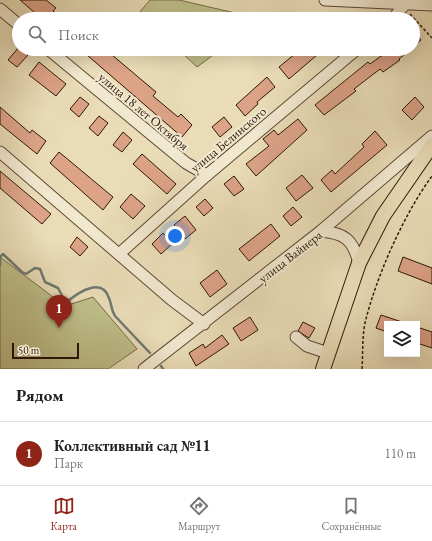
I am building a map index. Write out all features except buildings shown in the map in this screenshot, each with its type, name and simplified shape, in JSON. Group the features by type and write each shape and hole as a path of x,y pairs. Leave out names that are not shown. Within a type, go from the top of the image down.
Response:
{"main road":[{"path":"323,369 359,263 383,216 432,145"}],"street":[{"path":"326,0 432,5"},
{"path":"399,12 405,4"},
{"path":"0,9 12,19"},
{"name":"улица 18 лет Октября","path":"56,56 186,163 207,175"},
{"name":"улица Белинского","path":"119,254 207,175 349,56"},
{"name":"улица Вайнера","path":"144,369 321,232 432,136"},
{"path":"0,152 172,300 204,324"},
{"path":"321,232 335,232 348,239 355,248 359,263"},
{"path":"296,337 307,346 328,353"}],"path":[{"path":"405,4 409,12"},
{"path":"420,26 432,38"},
{"path":"362,369 365,324 377,286 385,265 413,205 432,176"}],"green space":[{"path":"150,0 179,0 231,12 140,12"},
{"path":"185,56 212,56 197,67"},
{"path":"0,257 65,306 93,297 137,349 108,369 0,369"}],"waterway":[{"path":"0,265 0,257 3,254 26,274 35,268 40,269 45,282 58,288 65,301 68,301 90,288 101,288 106,292 115,316 150,353"}],"place":[{"name":"Коллективный сад №11","path":"59,328"}]}
